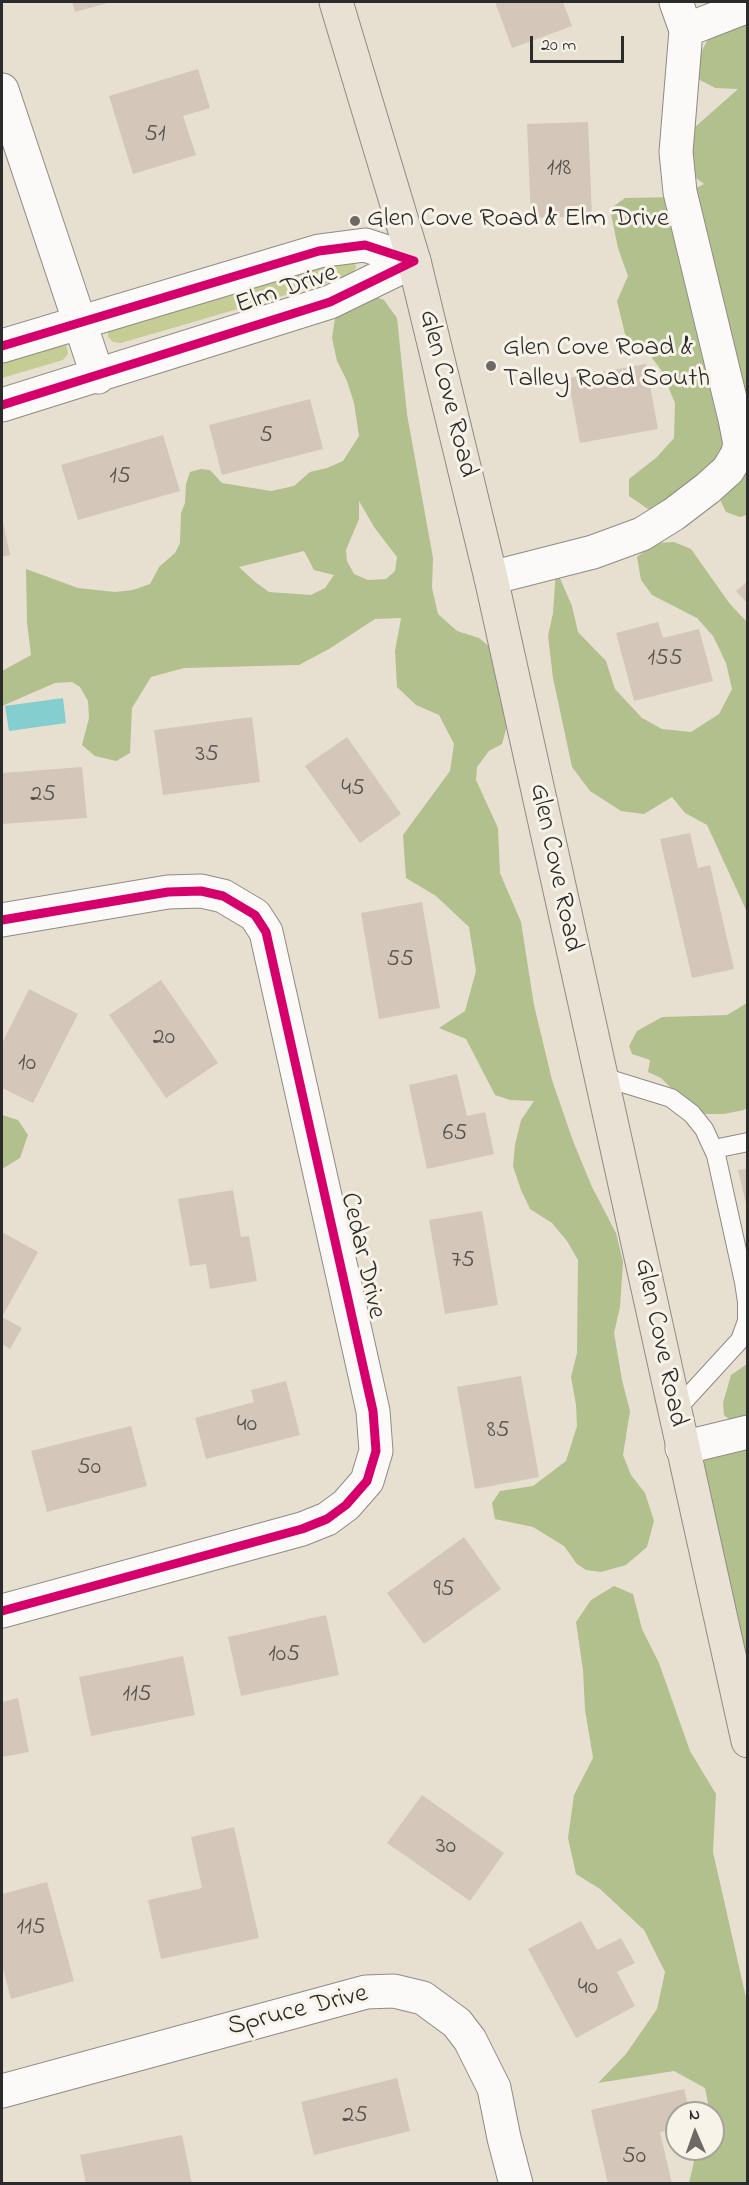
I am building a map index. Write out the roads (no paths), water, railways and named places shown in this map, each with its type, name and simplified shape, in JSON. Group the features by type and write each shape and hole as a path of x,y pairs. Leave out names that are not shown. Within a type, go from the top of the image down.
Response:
{"main road":[{"name":"Glen Cove Road","path":"336,2 414,261 490,578 747,1741"}],"street":[{"path":"490,578 594,552 642,534 674,514 708,488 728,470 737,455 740,444 735,419 680,192 676,152 681,16 747,6"},
{"path":"2,90 98,377"},
{"name":"Elm Drive","path":"2,346 319,251 365,245 414,261"},
{"name":"Elm Drive","path":"2,405 330,303 414,261"},
{"name":"Cedar Drive","path":"2,920 168,892 201,891 223,896 255,915 266,932 373,1411 376,1451 367,1481 346,1505 327,1519 302,1529 2,1611"},
{"path":"682,1448 747,1432"},
{"name":"Spruce Drive","path":"2,2091 366,1992 394,1990 423,1998 457,2023 470,2040 494,2088 516,2184"}],"lane":[{"path":"600,1076 671,1098 704,1129 714,1149 744,1282 747,1321 740,1340 674,1412"},
{"path":"714,1149 747,1142"}],"water":[{"path":"63,698 66,723 9,731 5,706"}],"place":[{"name":"Glen Cove Road & Elm Drive","path":"355,221"},
{"name":"Glen Cove Road & Talley Road South","path":"491,366"}]}
